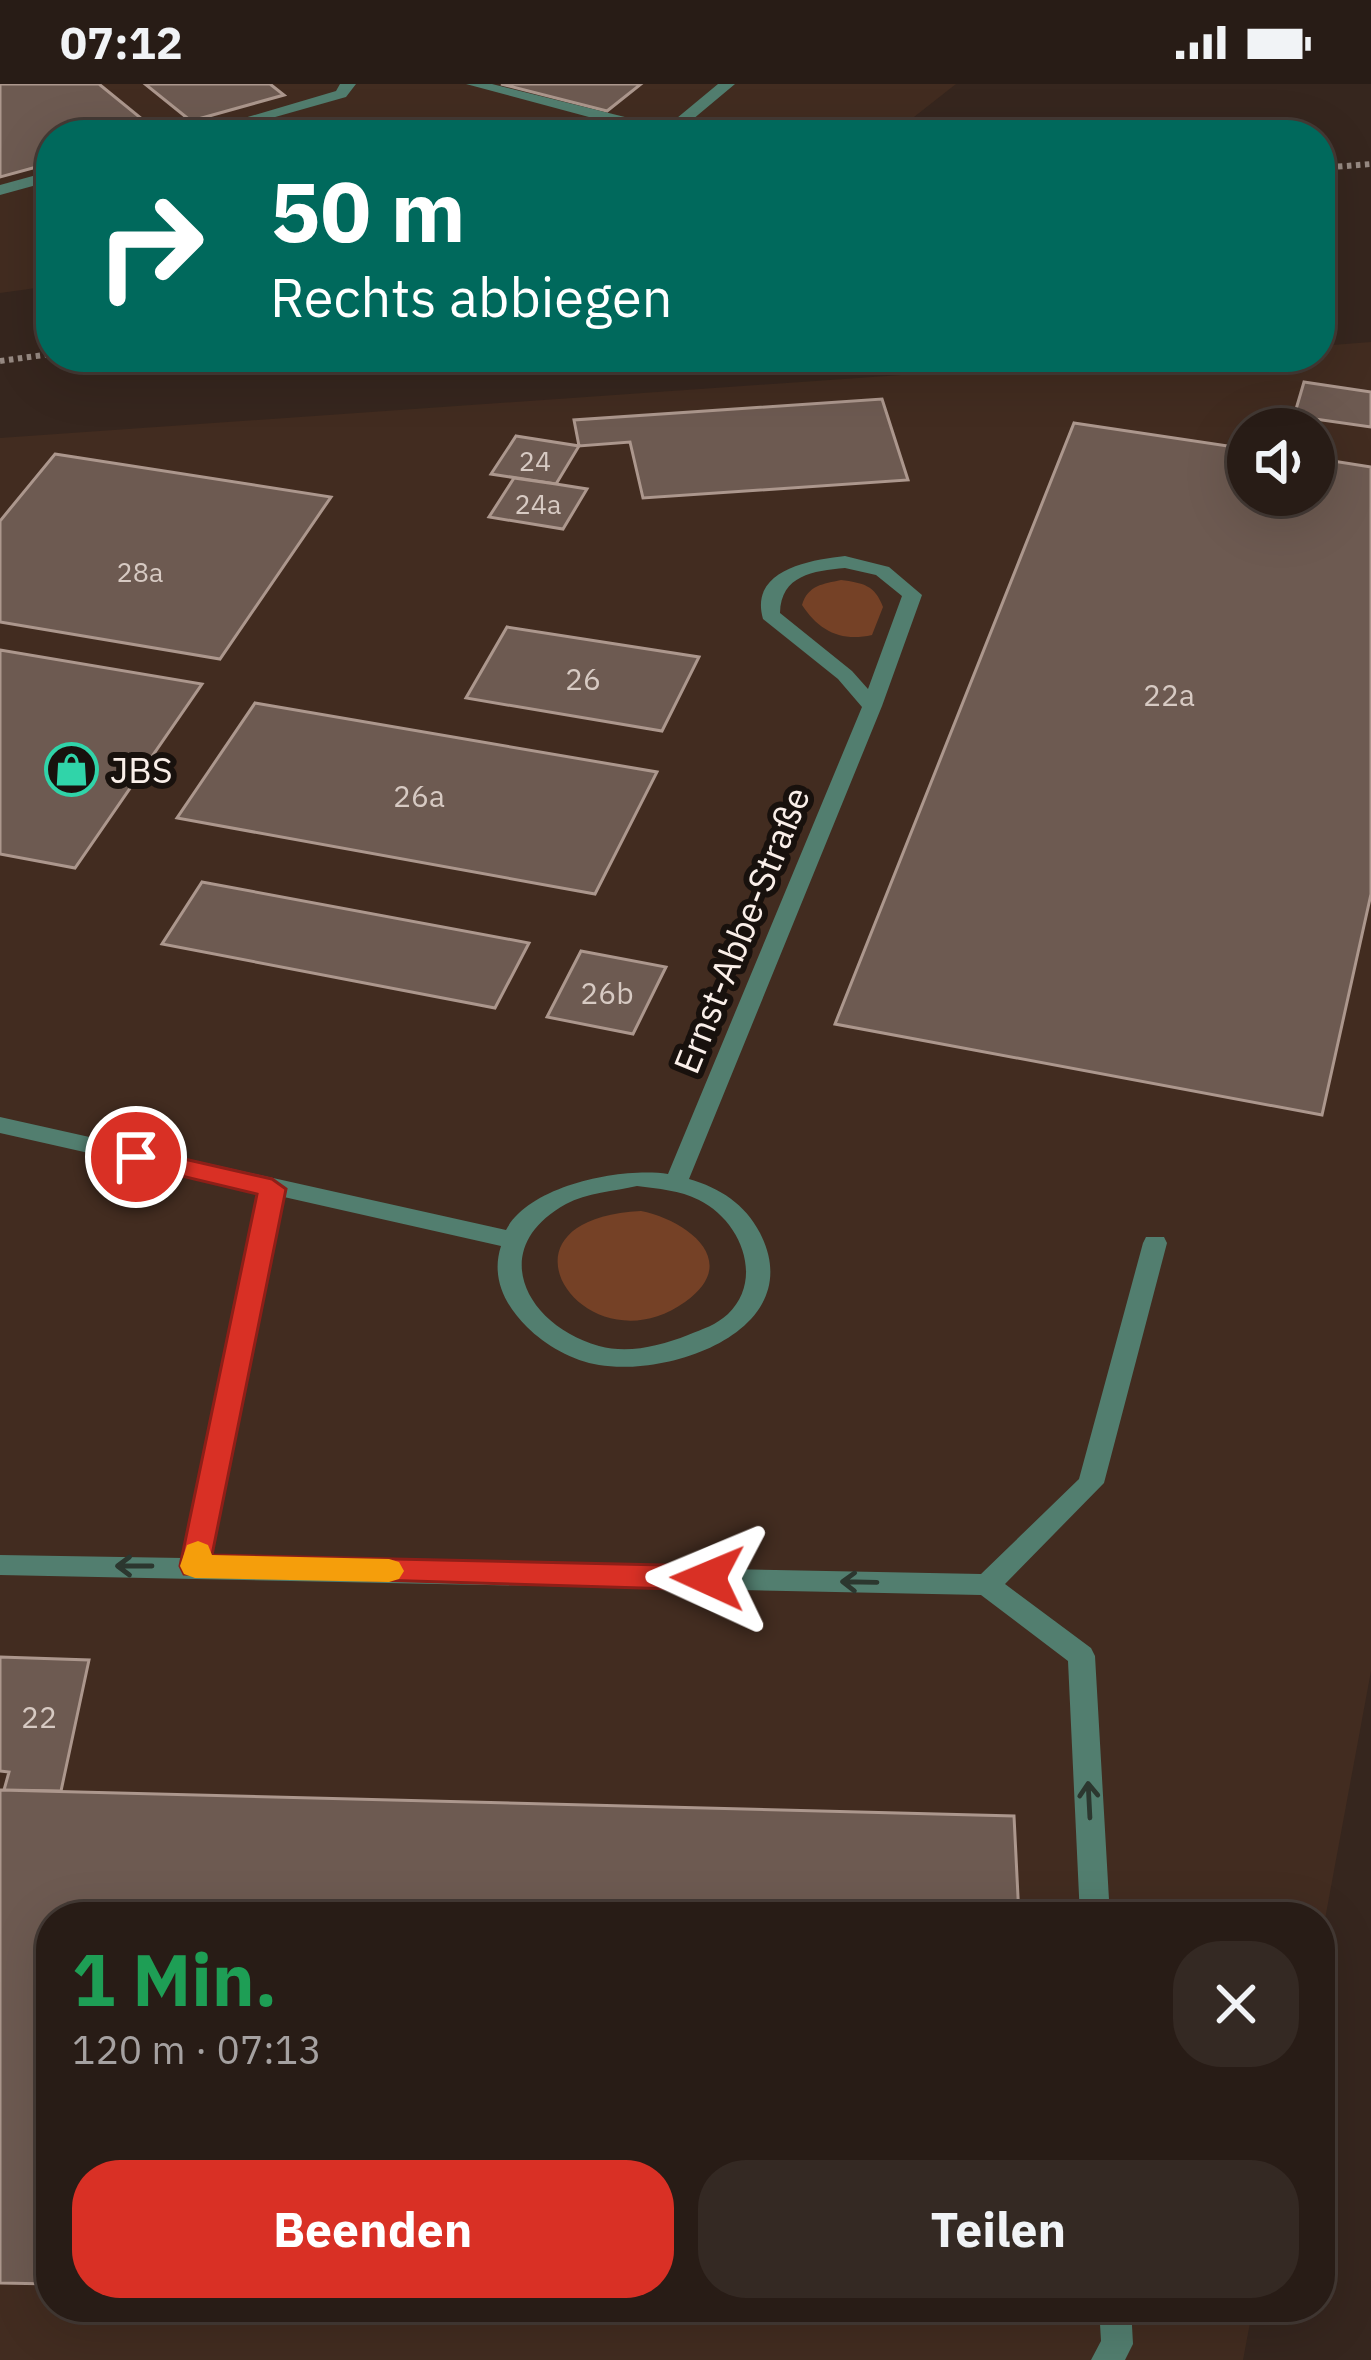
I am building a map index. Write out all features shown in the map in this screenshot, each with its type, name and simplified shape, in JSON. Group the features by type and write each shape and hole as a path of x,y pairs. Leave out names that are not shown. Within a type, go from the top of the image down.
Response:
{"street":[{"path":"248,120 341,94 348,84"},
{"path":"474,84 617,120"},
{"path":"683,120 728,84"},
{"path":"0,190 36,180"},
{"name":"Ernst-Abbe-Straße","path":"676,1183 872,706 912,595 895,576 866,564 819,564 794,571 768,597 770,615 845,675 872,706"},
{"path":"0,1125 513,1240"},
{"path":"637,1178 676,1183 713,1196 741,1218 757,1245 761,1275 750,1304 726,1330 691,1348 649,1358 606,1357 565,1346 532,1325 512,1299 505,1269 513,1240 531,1214 561,1194 597,1182 637,1178"},
{"path":"195,1566 272,1189"},
{"path":"988,1585 1091,1483 1155,1243"},
{"path":"0,1565 988,1585 1081,1656 1093,1902"},
{"path":"1107,2360 1117,2344 1115,2322"}],"path":[{"path":"1335,167 1371,164"},
{"path":"0,361 36,357"}],"shaded area":[{"path":"0,84 956,84 910,120 36,120 36,288 0,293"},
{"path":"1371,342 1371,1671 1328,1902 36,1902 36,2322 1250,2322 1243,2360 0,2360 0,438 944,372 1335,372 1335,345"},
{"path":"841,580 867,586 880,600 883,607 872,635 850,637 832,632 802,605 812,589"},
{"path":"641,1211 690,1233 702,1244 709,1272 702,1287 685,1302 648,1319 614,1319 585,1307 565,1286 558,1262 566,1239 592,1220"}],"building":[{"path":"0,84 99,84 143,120 36,120 36,167 0,177"},
{"path":"145,84 270,84 284,95 195,120"},
{"path":"501,84 641,84 607,111"},
{"path":"1304,382 1371,392 1371,427 1335,422 1335,408 1296,408"},
{"path":"882,399 908,480 643,498 630,442 579,446 574,420"},
{"path":"1074,423 1227,446 1227,516 1335,516 1335,461 1371,467 1371,894 1322,1115 835,1024"},
{"path":"516,436 579,446 556,484 491,474"},
{"path":"55,454 331,497 220,659 0,622 0,521"},
{"path":"514,478 587,489 563,529 489,517"},
{"path":"507,627 699,657 662,731 466,698"},
{"name":"JBS","path":"0,650 202,684 75,868 0,854"},
{"path":"255,703 657,772 595,894 177,818"},
{"path":"202,882 529,943 495,1008 162,944"},
{"path":"581,951 666,967 633,1034 547,1017"},
{"path":"0,1657 89,1660 61,1791 4,1790 9,1772 0,1771"},
{"path":"0,1790 1014,1816 1018,1902 36,1902 36,2284 0,2283"}],"slow traffic":[{"path":"198,1553 195,1566 389,1571"}],"place":[{"name":"JBS","path":"71,769"}],"route":[{"path":"136,1157 272,1189 195,1566 708,1578"}]}
